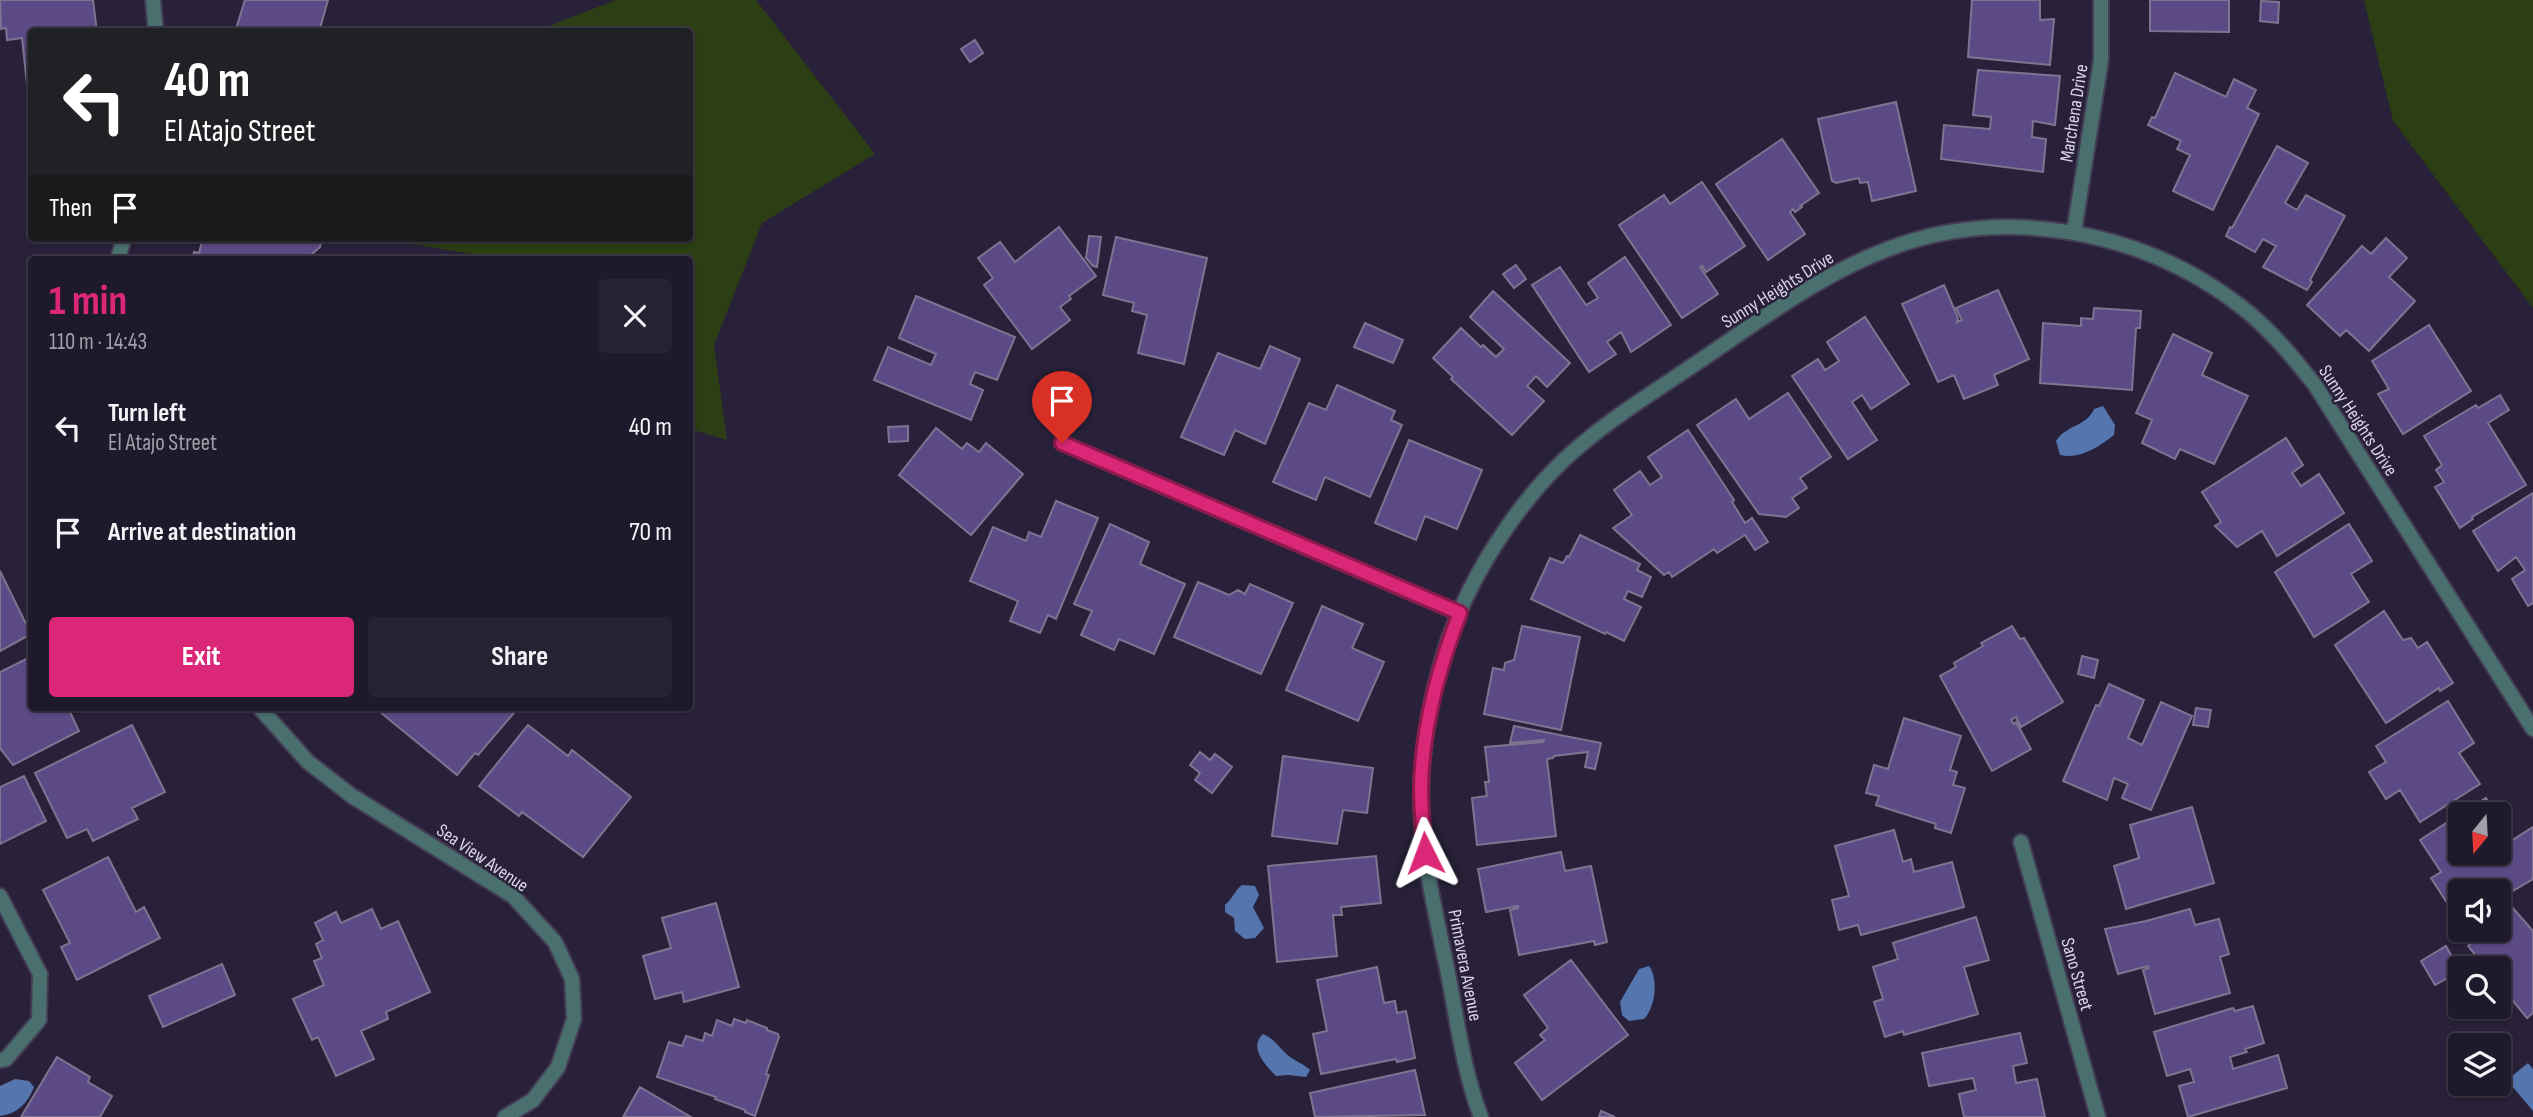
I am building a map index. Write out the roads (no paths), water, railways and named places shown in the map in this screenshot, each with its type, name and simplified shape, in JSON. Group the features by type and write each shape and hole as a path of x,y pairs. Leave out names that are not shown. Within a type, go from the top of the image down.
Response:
{"street":[{"path":"153,0 156,28"},
{"name":"Marchena Drive","path":"2074,232 2101,60 2101,0"},
{"name":"Sunny Heights Drive","path":"1460,613 1486,561 1528,499 1573,452 1618,416 1831,274 1890,248 1947,233 2011,227 2074,232 2138,249 2191,273 2239,305 2278,339 2315,384 2533,729"},
{"path":"1062,443 1460,613"},
{"name":"Primavera Avenue","path":"1460,613 1443,658 1427,722 1421,787 1425,853 1466,1068 1481,1117"},
{"name":"Sea View Avenue","path":"263,711 308,762 352,796 513,896 555,943 572,978 574,1019 558,1067 533,1100 505,1117"},
{"name":"Sano Street","path":"2021,842 2098,1117"},
{"path":"0,897 40,974 39,1020 6,1059 0,1060"}],"water":[{"path":"2103,406 2115,425 2114,435 2081,454 2060,455 2056,441 2060,436 2087,419 2094,409"},
{"path":"1242,885 1255,886 1259,895 1253,907 1264,928 1255,938 1245,939 1235,931 1234,918 1225,912 1225,905"},
{"path":"1649,966 1655,986 1651,1008 1644,1019 1629,1021 1622,1015 1620,1002 1639,969"},
{"path":"1263,1034 1310,1070 1306,1077 1276,1076 1258,1050 1257,1045"},
{"path":"2528,1063 2533,1069 2533,1111 2511,1085 2511,1077"},
{"path":"15,1079 29,1081 34,1087 21,1107 0,1116 0,1086"}]}
